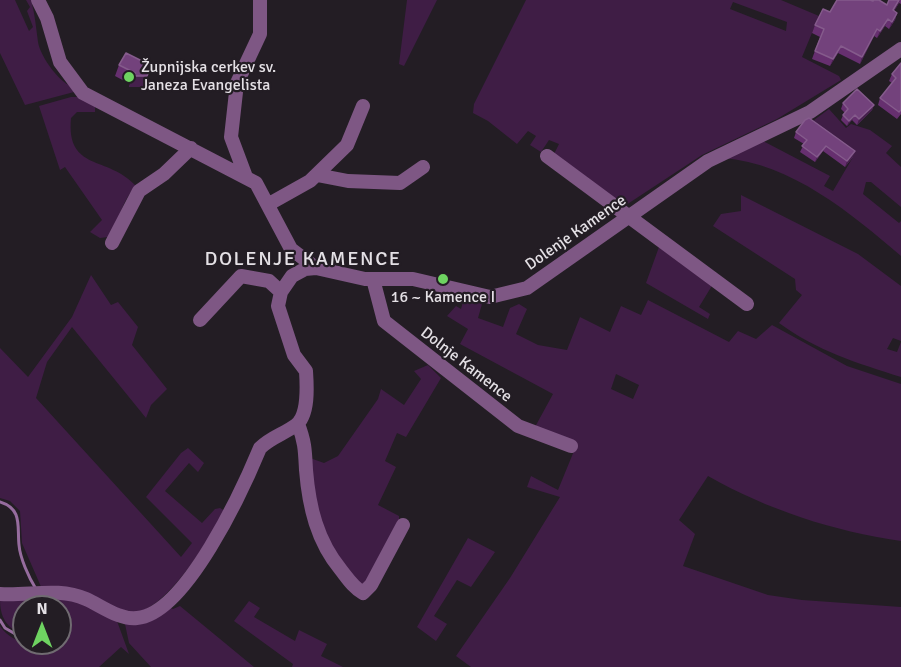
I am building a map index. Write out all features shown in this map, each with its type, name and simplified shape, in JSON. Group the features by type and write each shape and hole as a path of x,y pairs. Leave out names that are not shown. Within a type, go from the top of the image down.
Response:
{"street":[{"path":"0,594 65,593 85,599 125,617 137,618 150,614 179,591 214,541 234,508 260,448 267,441 298,424 304,411 306,371 294,355 280,318 278,306 281,292 292,276 291,249 256,183 83,93 60,62 47,18 38,0"},
{"path":"246,177 231,137 237,83 260,34 260,0"},
{"name":"Dolenje Kamence","path":"292,276 305,269 316,268 374,279 413,279 490,297 510,294 542,279 708,161 810,112 901,49"},
{"path":"269,204 310,181 347,145 363,106"},
{"path":"112,243 139,191 164,174 191,148"},
{"path":"547,156 747,303"},
{"path":"317,175 348,181 400,183 423,167"},
{"path":"291,249 316,268"},
{"path":"200,320 241,276 269,281 281,292"},
{"name":"Dolnje Kamence","path":"374,279 384,321 518,426 571,446"},
{"path":"298,424 306,445 306,470 318,535 327,554 355,588 363,593 371,585 403,525"}],"shaded area":[{"path":"0,0 15,0 29,31 33,27 27,11 30,7 26,0 31,0 38,42 43,55 64,82 75,87 74,92 25,105 0,53"},
{"path":"407,0 437,0 404,66 399,64"},
{"path":"526,0 781,0 819,16 802,57 839,76 841,80 777,119 702,155 623,207 552,158 559,144 549,140 541,152 530,145 536,136 528,131 517,144 488,121 473,113 474,104","holes":["733,2 787,22 786,31 730,9"]},
{"path":"71,97 87,97 95,104 95,112 77,112 71,118 71,135 75,147 91,161 125,176 136,186 126,200 116,225 108,237 100,238 90,232 102,220 65,167 60,170 39,106"},
{"path":"829,109 846,128 851,124 870,130 892,146 886,153 901,167 901,207 871,182 866,182 863,194 899,223 901,221 901,256 841,208 796,180 748,162 723,158 763,141 830,176 824,186 833,191 853,157 810,123"},
{"path":"741,195 858,254 901,286 901,341 893,338 887,349 897,352 901,342 901,377 823,349 779,323 802,295 796,290 795,279 713,226 721,214 741,211"},
{"path":"659,247 713,284 699,307 710,314 708,319 646,283"},
{"path":"91,275 111,305 118,302 138,327 132,345 167,389 151,405 146,418 72,327 47,362 36,398 181,557 192,543 146,497 181,453 188,448 204,463 198,472 189,463 165,491 202,523 215,509 220,508 225,511 187,570 174,585 148,608 135,613 42,589 22,543 20,511 10,501 0,498 0,348 28,377 72,317"},
{"path":"464,298 482,304 478,318 503,327 510,308 519,304 527,309 516,334 538,345 567,350 580,317 610,332 621,306 641,315 648,300 729,342 738,331 756,339 772,325 847,366 901,384 901,541 801,518 754,499 708,476 679,520 695,534 683,566 768,595 802,600 901,607 901,667 471,667 456,656 510,578 560,497 527,487 531,476 558,490 576,446 535,427 553,394 460,344 468,329 447,316 456,306 461,309","holes":["616,374 639,385 633,399 611,389"]},
{"path":"428,365 441,378 406,437 397,433 385,461 396,467 378,505 399,516 399,523 367,584 359,587 320,533 310,458 324,463 338,456 378,399 381,389 404,405 421,379 414,371"},
{"path":"468,538 495,552 471,587 457,580 434,616 447,624 436,641 417,627"},
{"path":"12,598 12,628 5,621 0,599"},
{"path":"72,601 78,602 117,621 129,654 121,647 99,667 0,667 0,626 12,638 12,655 72,655"},
{"path":"249,601 260,608 254,617 295,641 299,630 327,644 321,656 343,667 292,667 293,664 234,621"},
{"path":"166,606 173,609 180,606 254,667 151,667 129,643 125,624"}],"building":[{"path":"837,0 879,0 887,5 889,0 899,0 893,10 897,13 892,22 888,19 880,31 877,29 862,57 841,46 833,59 815,51 824,29 815,25 823,9 830,12"},
{"path":"126,53 144,62 149,71 147,76 133,76 135,73 119,65"},
{"path":"901,63 901,110 899,112 880,98 896,78 892,74"},
{"path":"857,89 874,105 859,119 855,115 849,121 843,115 848,109 843,103"},
{"path":"809,118 855,151 847,161 826,146 817,157 802,146 807,140 796,132"}],"waterway":[{"path":"0,502 16,514 21,556 36,589"},
{"path":"0,620 5,628 12,632"}],"place":[{"name":"Župnijska cerkev sv. Janeza Evangelista","path":"129,77"},
{"name":"16 ~ Kamence I","path":"443,279"}],"district":[{"name":"DOLENJE KAMENCE","path":"303,260"}]}
